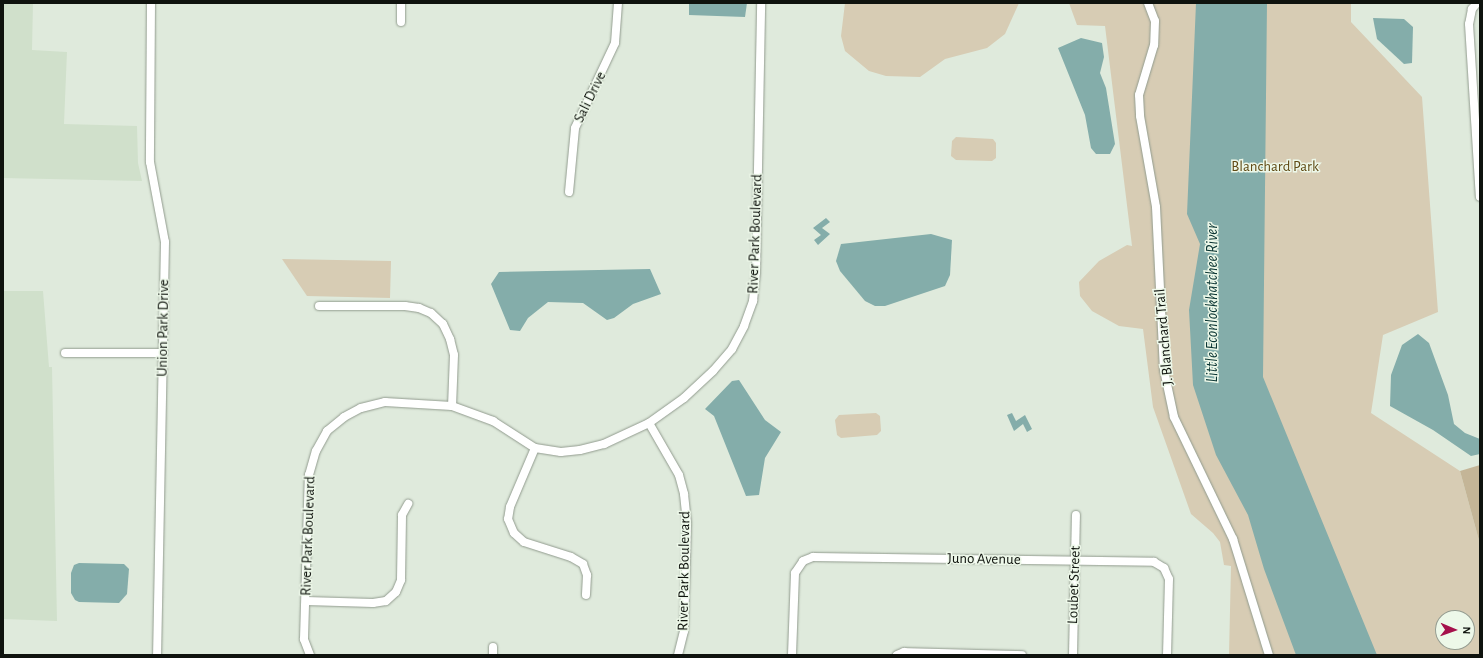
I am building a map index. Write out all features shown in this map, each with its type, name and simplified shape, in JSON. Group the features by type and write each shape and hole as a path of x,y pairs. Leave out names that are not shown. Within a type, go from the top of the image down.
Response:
{"street":[{"name":"Union Park Drive","path":"151,3 150,162 165,242 157,655"},
{"path":"401,3 401,22"},
{"name":"Sali Drive","path":"569,192 575,128 580,111 610,59 615,43 618,3"},
{"name":"River Park Boulevard","path":"310,655 304,639 309,475 316,451 327,431 344,417 361,408 385,402 452,406 493,421 535,448 561,452 580,450 604,444 649,423 684,398 723,360 744,326 753,301 756,272 761,3"},
{"name":"J. Blanchard Trail","path":"1148,3 1155,21 1154,45 1139,95 1140,116 1156,207 1164,370 1174,417 1233,539 1269,655"},
{"path":"1477,3 1472,9 1469,24 1480,197"},
{"path":"319,306 405,306 419,308 431,313 443,324 450,339 454,355 452,406"},
{"path":"64,353 163,354"},
{"name":"River Park Boulevard","path":"649,423 679,475 684,494 688,524 684,631 678,655"},
{"path":"535,448 510,507 508,519 514,533 524,542 571,556 583,564 587,575 586,595"},
{"path":"306,601 373,603 386,601 396,592 400,580 402,515 408,504"},
{"name":"Loubet Street","path":"1073,655 1076,515"},
{"name":"Juno Avenue","path":"792,655 795,573 803,561 813,557 1154,562 1164,568 1169,579 1167,655"},
{"path":"897,655 904,652 1022,655"}],"shaded area":[{"path":"3,3 33,3 32,50 67,52 64,124 137,126 138,163 142,181 3,178"},
{"path":"3,291 43,291 49,367 52,367 57,621 4,619"},
{"path":"1480,465 1480,544 1460,471"}],"green space":[{"path":"845,3 1019,3 1005,34 987,48 945,59 920,77 886,76 869,71 845,51 841,36"},
{"name":"Blanchard Park","path":"1069,3 1351,3 1351,22 1422,97 1438,312 1383,335 1371,413 1460,471 1480,544 1480,655 1229,655 1231,566 1224,565 1220,542 1213,533 1191,514 1153,407 1143,329 1119,326 1092,311 1080,296 1079,282 1099,261 1127,245 1132,246 1105,26 1077,25"},
{"path":"956,137 993,139 996,143 996,158 992,161 956,160 951,156 952,141"},
{"path":"282,259 391,261 390,298 307,296"},
{"path":"876,413 880,416 881,431 877,435 841,438 837,435 835,420 839,415"}],"water":[{"path":"689,3 747,3 745,17 689,15"},
{"name":"Little Econlockhatchee River","path":"1196,3 1267,3 1263,377 1377,655 1296,655 1264,569 1248,515 1216,455 1193,385 1189,310 1200,244 1187,214"},
{"path":"1373,18 1404,19 1413,27 1412,63 1404,64 1377,39"},
{"path":"1081,38 1102,43 1104,57 1100,73 1106,88 1115,144 1110,154 1096,154 1091,148 1085,115 1058,48"},
{"path":"826,218 830,222 822,228 830,234 818,245 814,240 821,235 813,228"},
{"path":"931,234 952,240 950,275 945,286 885,306 875,306 865,301 840,271 836,261 841,244"},
{"path":"650,269 661,294 633,304 614,318 607,320 583,303 548,302 528,318 520,331 510,330 491,284 499,272"},
{"path":"1418,334 1429,343 1448,395 1454,424 1465,433 1480,439 1480,454 1471,456 1433,430 1390,406 1391,375 1402,345"},
{"path":"739,380 765,420 781,432 765,458 759,495 746,496 714,416 705,409 732,381"},
{"path":"1012,413 1016,421 1025,415 1032,429 1027,432 1023,424 1014,431 1007,415"},
{"path":"79,563 124,564 129,569 127,594 119,603 79,602 75,600 71,593 71,573 74,565"}]}
